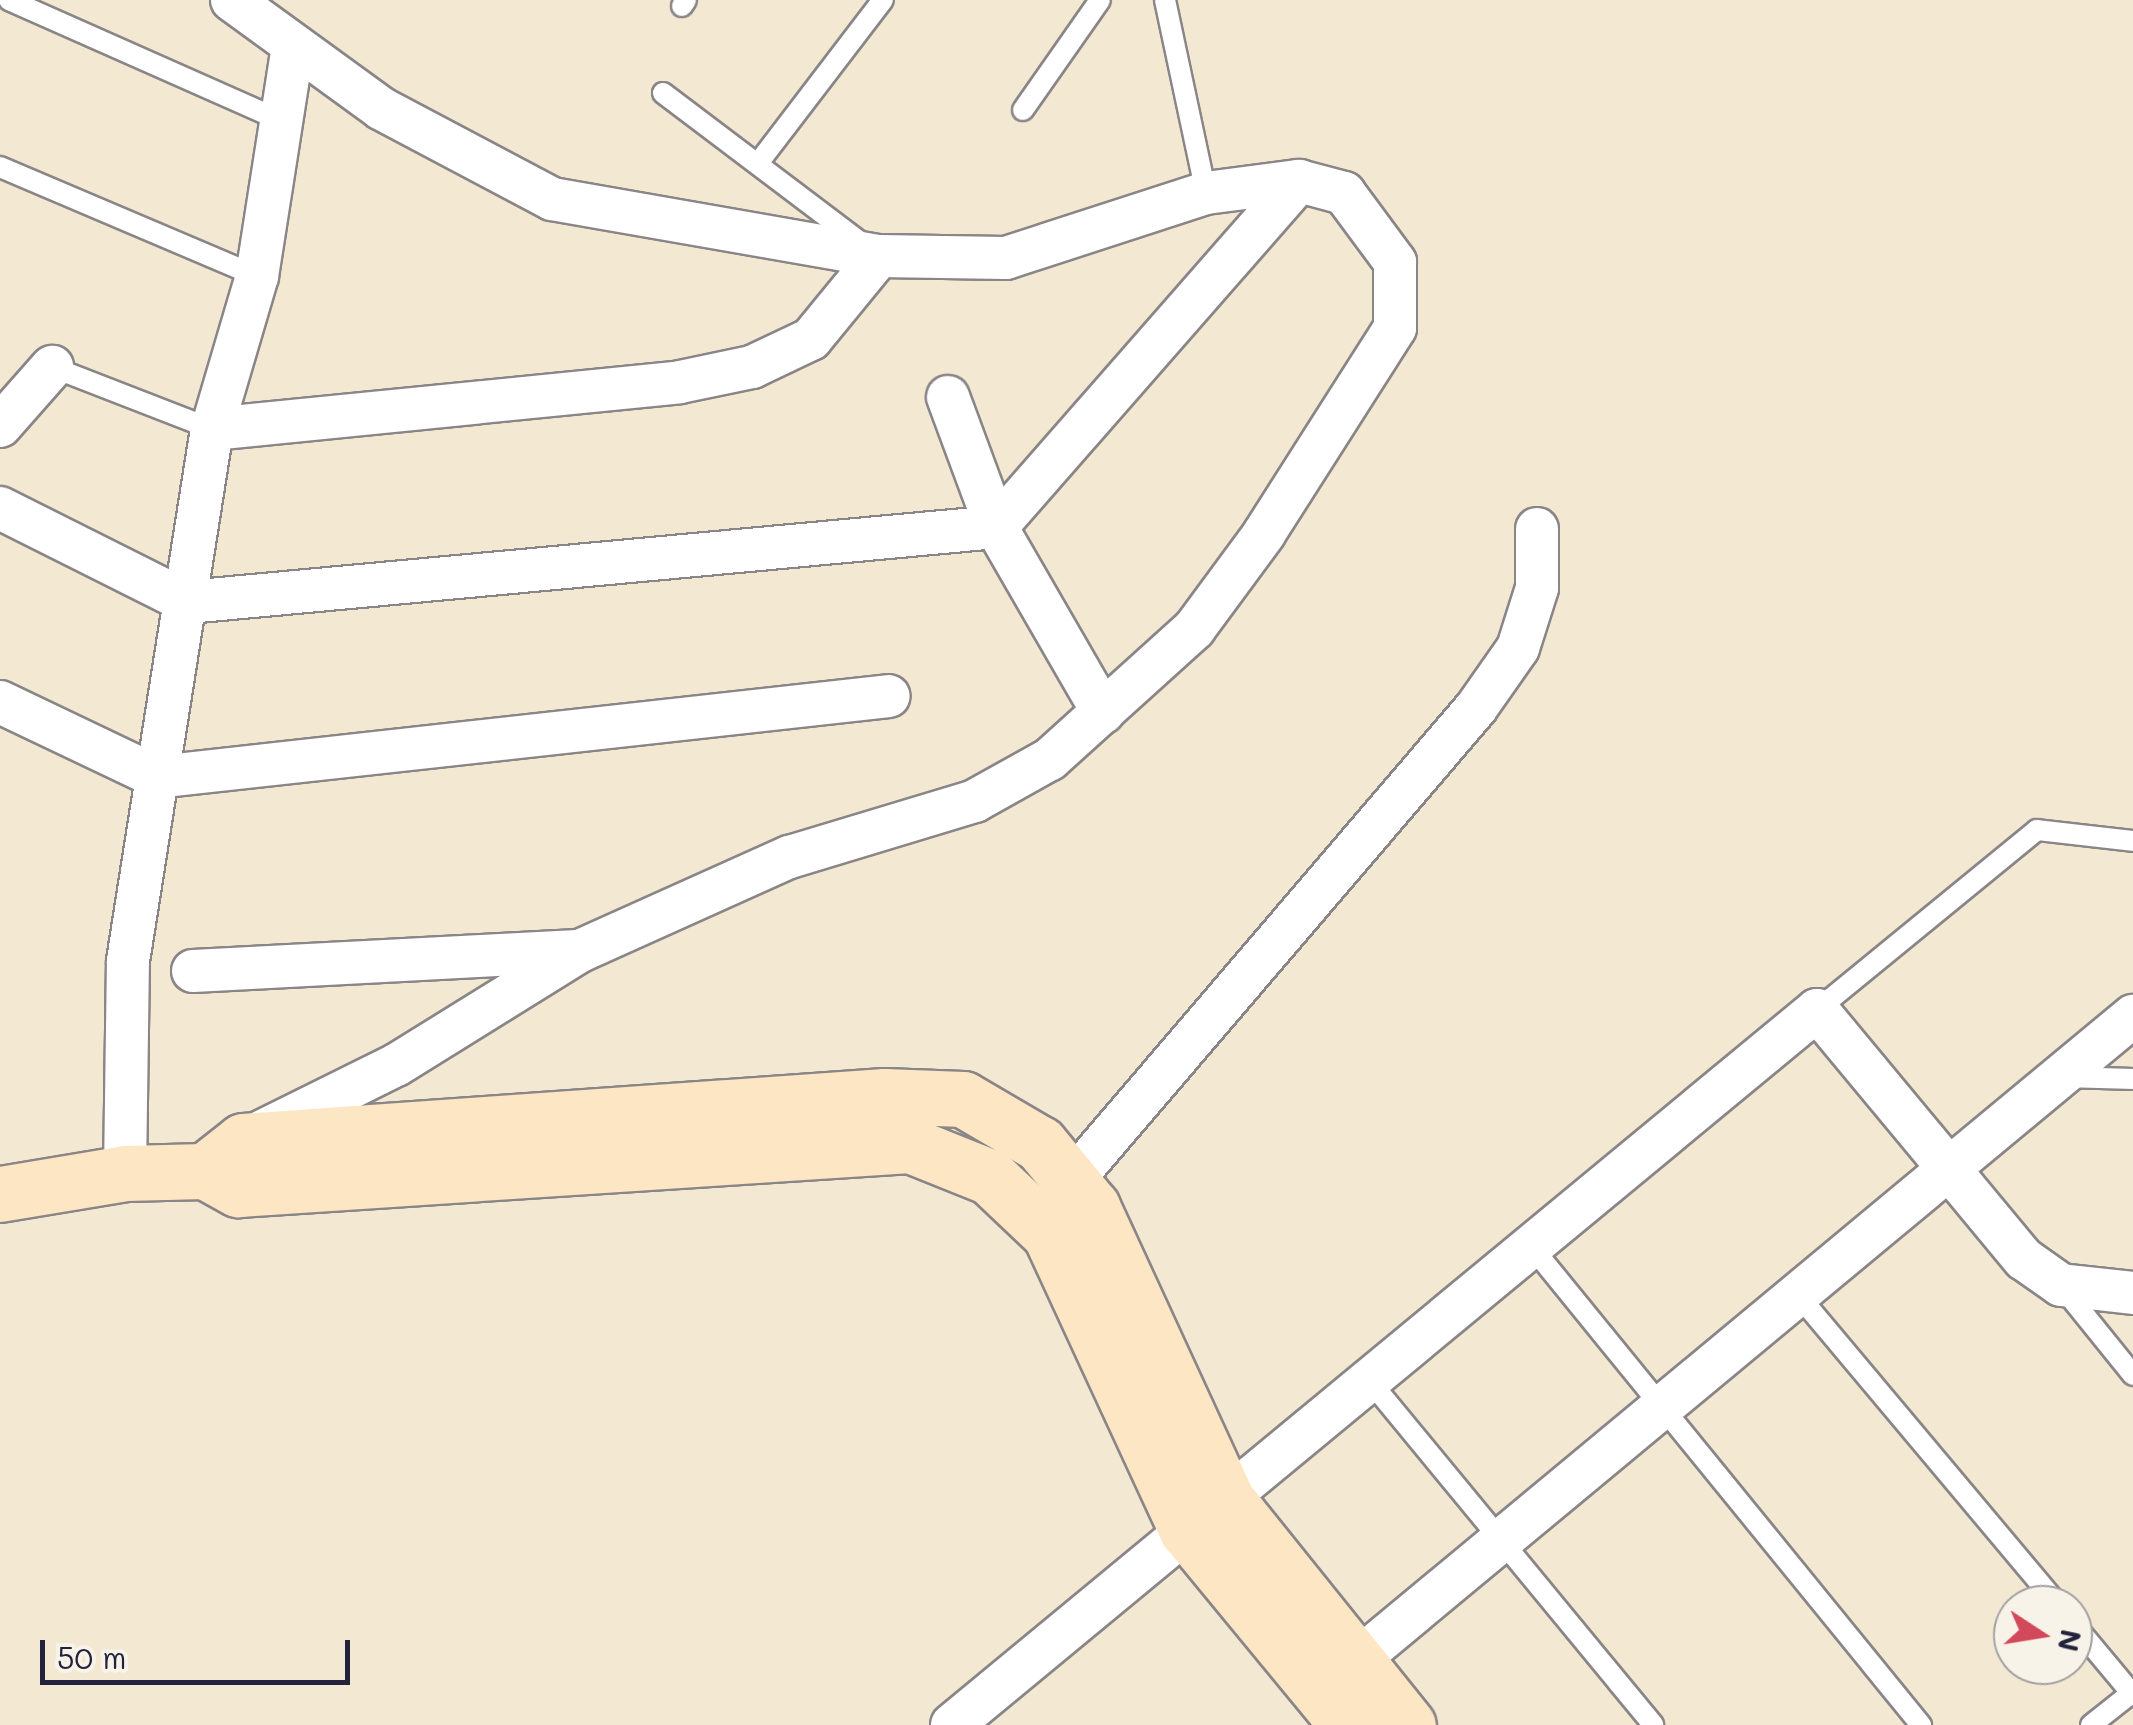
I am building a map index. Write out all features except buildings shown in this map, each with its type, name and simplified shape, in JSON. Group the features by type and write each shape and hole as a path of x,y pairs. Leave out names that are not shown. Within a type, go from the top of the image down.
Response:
{"street":[{"path":"224,1156 396,1066 580,951 789,857 975,802 1050,759 1194,628 1395,328 1395,262 1344,193 1299,181 1206,192 1006,258 879,256 552,199 382,109 232,0"},
{"path":"125,1174 128,962 188,602 212,430 257,276 294,46"},
{"path":"0,508 188,602 996,527 1299,181"},
{"path":"212,430 680,382 752,367 811,340 879,256"},
{"path":"0,426 52,368"},
{"path":"948,397 996,527 1103,712"},
{"path":"1054,1202 1508,663 1537,588 1537,529"},
{"path":"0,702 157,778 890,696"},
{"path":"194,971 580,951"},
{"path":"980,1716 1207,1514 1817,1010 2024,1259 2060,1285 2133,1293"},
{"path":"1356,1661 2065,1078 2133,1016"},
{"path":"0,1194 224,1156 884,1096 963,1099 1040,1144 1054,1202"},
{"path":"1054,1202 1092,1206 1207,1514 1348,1725"},
{"path":"1207,1514 1356,1661 1408,1725"}],"lane":[{"path":"9,0 282,121"},
{"path":"760,162 883,0"},
{"path":"1022,110 1100,0"},
{"path":"1165,0 1206,192"},
{"path":"663,94 760,162 879,256"},
{"path":"0,168 257,276"},
{"path":"52,368 212,430"},
{"path":"1817,1010 2037,830 2133,842"},
{"path":"2065,1078 2133,1078"},
{"path":"1531,1246 1921,1725"},
{"path":"2060,1285 2133,1374"},
{"path":"1799,1296 2041,1585"},
{"path":"1369,1380 1653,1725"},
{"path":"2091,1725 2132,1693 2093,1647"}]}
